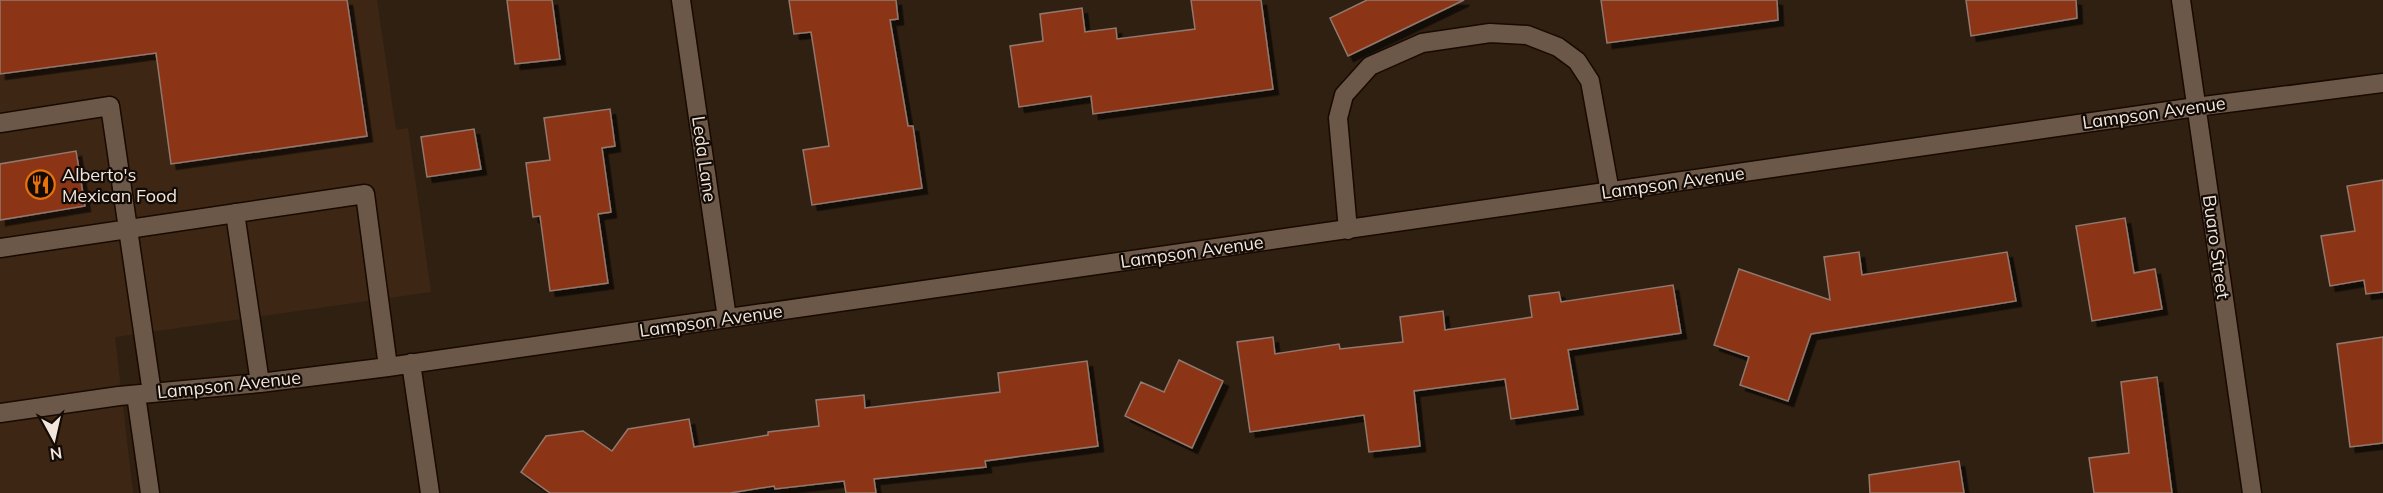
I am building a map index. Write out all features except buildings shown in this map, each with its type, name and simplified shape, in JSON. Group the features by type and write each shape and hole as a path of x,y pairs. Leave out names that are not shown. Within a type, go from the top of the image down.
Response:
{"street":[{"name":"Leda Lane","path":"681,0 727,318"},
{"name":"Buaro Street","path":"2181,0 2252,493"},
{"path":"1348,230 1338,118 1344,95 1370,66 1422,43 1434,41 1490,33 1527,35 1558,47 1577,61 1590,81 1610,192"},
{"name":"Lampson Avenue","path":"0,413 144,394 260,383 388,367 2196,106 2383,83"},
{"path":"0,123 110,106 128,229 144,394 150,493"},
{"path":"0,248 365,194 388,367"},
{"path":"235,213 260,383"},
{"path":"411,363 430,493"}],"shaded area":[{"path":"0,0 377,0 396,130 408,128 431,292 115,337 133,493 0,493"}],"place":[{"name":"Alberto's Mexican Food","path":"41,185"}]}
